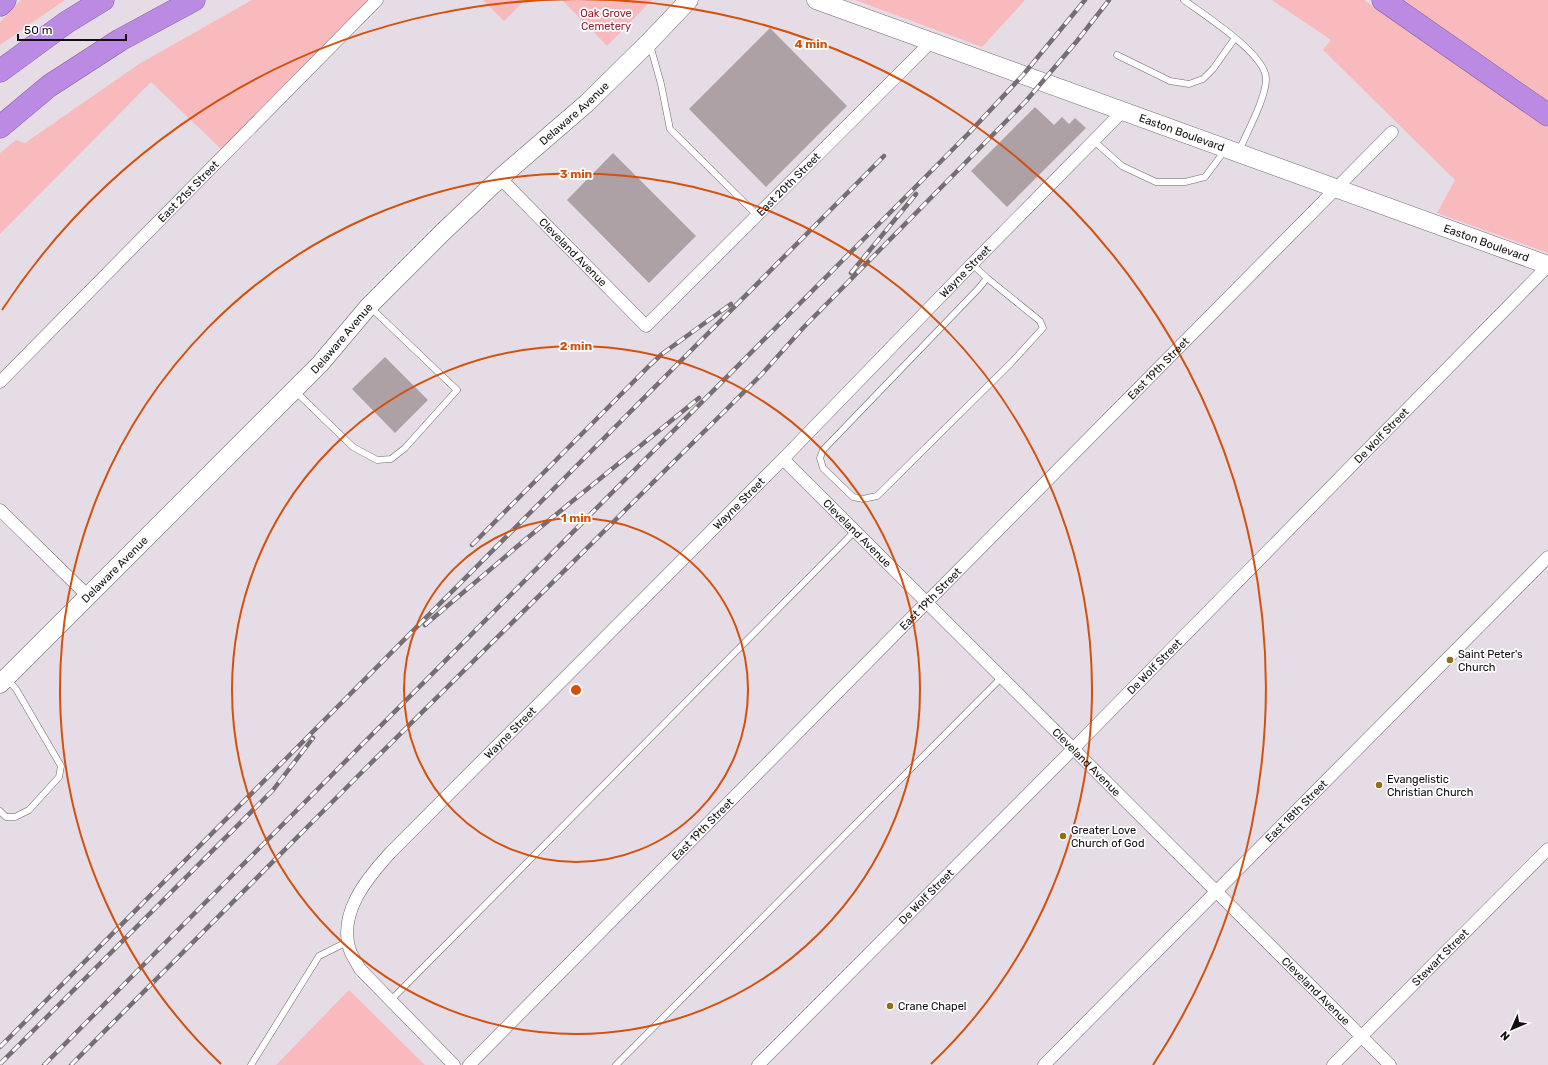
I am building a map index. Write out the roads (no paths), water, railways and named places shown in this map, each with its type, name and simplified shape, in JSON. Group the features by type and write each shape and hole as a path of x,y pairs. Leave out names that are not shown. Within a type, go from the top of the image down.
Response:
{"highway":[{"path":"0,5 5,0"},
{"path":"0,71 67,22 103,0"},
{"path":"0,127 49,86 120,40 194,0"},
{"path":"1383,0 1548,115"}],"main road":[{"name":"Delaware Avenue","path":"3,681 320,364 369,306 473,202 587,102 690,0"},
{"name":"Easton Boulevard","path":"816,0 1548,265"}],"street":[{"name":"East 21st Street","path":"0,382 377,0"},
{"name":"East 20th Street","path":"646,326 931,42"},
{"name":"Wayne Street","path":"454,1065 360,969 351,952 347,933 350,914 370,874 783,459 1123,111"},
{"name":"East 19th Street","path":"469,1065 1392,132"},
{"name":"Cleveland Avenue","path":"500,178 646,326"},
{"name":"De Wolf Street","path":"758,1065 1073,749 1548,265"},
{"name":"Cleveland Avenue","path":"783,459 1390,1065"},
{"path":"0,510 88,596"},
{"name":"East 18th Street","path":"1044,1065 1548,557"},
{"name":"Stewart Street","path":"1333,1065 1548,849"}],"lane":[{"path":"1094,141 1122,166 1156,182 1185,182 1205,177 1233,150 1261,101 1266,78 1260,62 1235,38 1184,0"},
{"path":"1117,55 1170,81 1190,84 1203,79 1213,69 1235,38"},
{"path":"649,42 661,84 670,129 757,215"},
{"path":"972,264 1040,321 1043,328 1011,363 877,496 863,499 853,497 823,468 820,458 823,450 980,288 987,278"},
{"path":"294,390 353,447 378,460 390,459 405,448 457,390 369,306"},
{"path":"390,1001 855,531"},
{"path":"616,1065 1002,677"},
{"path":"0,810 6,817 15,817 29,810 59,777 61,766 16,689 3,681"},
{"path":"251,1065 319,956 349,941"}],"railway":[{"path":"44,1065 968,134 1023,75 1085,0"},
{"path":"71,1065 364,770 761,375 803,328 1026,101 1077,41 1109,0"},
{"path":"0,1047 884,156"},
{"path":"851,273 916,194"},
{"path":"472,545 650,365 662,354 731,304"},
{"path":"425,625 526,539 699,398"},
{"path":"0,1064 273,790 313,738"}],"place":[{"name":"Saint Peter's Church","path":"1450,660"},
{"name":"Evangelistic Christian Church","path":"1379,785"},
{"name":"Greater Love Church of God","path":"1063,836"},
{"name":"Crane Chapel","path":"890,1006"}],"park label":[{"name":"Oak Grove Cemetery","path":"606,19"}]}
